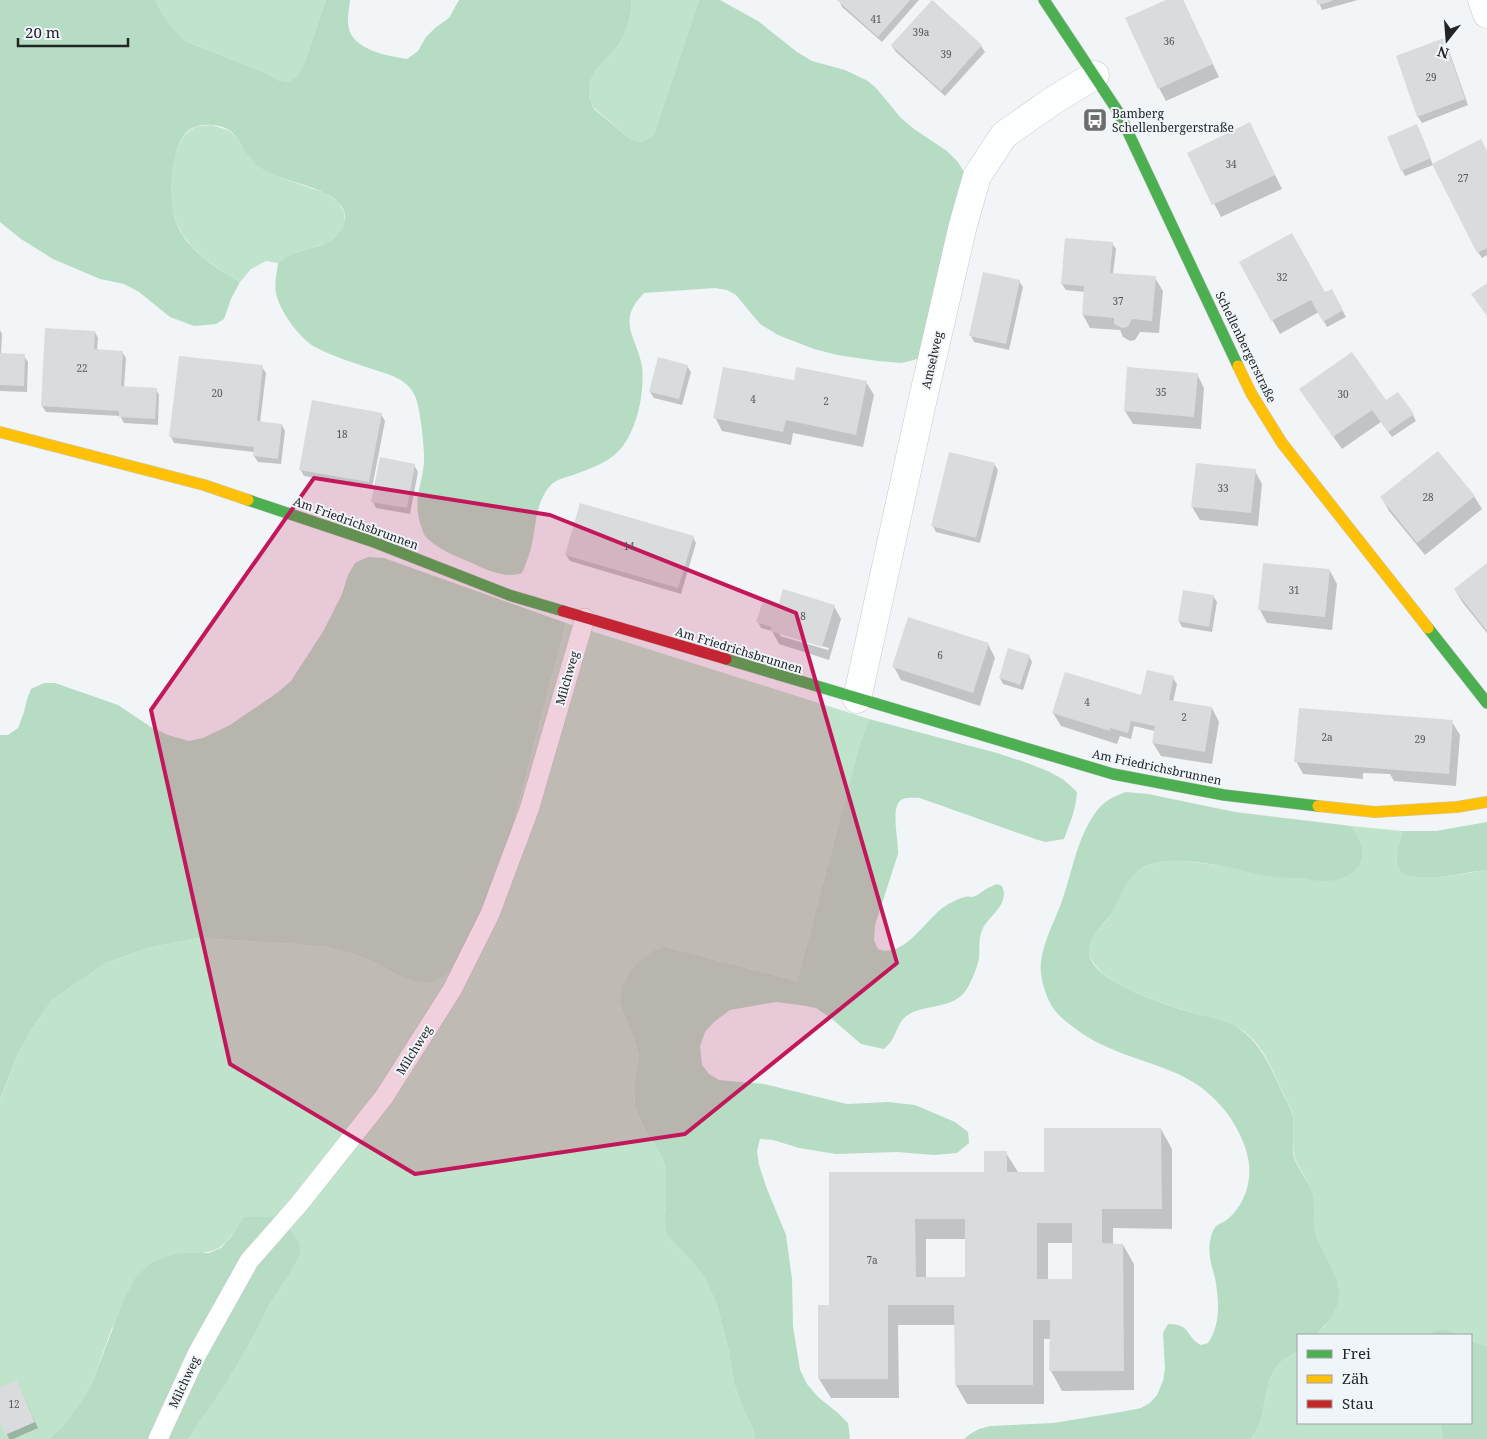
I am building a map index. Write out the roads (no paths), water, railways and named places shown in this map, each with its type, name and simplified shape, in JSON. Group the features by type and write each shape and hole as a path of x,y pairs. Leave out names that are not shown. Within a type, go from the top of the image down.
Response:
{"street":[{"path":"1482,0 1487,14"},
{"name":"Schellenbergerstraße","path":"1047,1 1118,113 1251,393 1282,443 1487,703"},
{"name":"Amselweg","path":"857,700 923,397 963,225 977,176 1004,135 1051,102 1095,75"},
{"name":"Am Friedrichsbrunnen","path":"0,432 204,485 371,541 509,595 857,700 1113,774 1224,795 1375,812 1457,807 1487,802"}],"lane":[{"name":"Milchweg","path":"158,1439 197,1354 249,1261 299,1204 384,1097 452,990 490,914 529,810 584,618"}],"place":[{"name":"Bamberg Schellenbergerstraße","path":"1095,120"}]}
